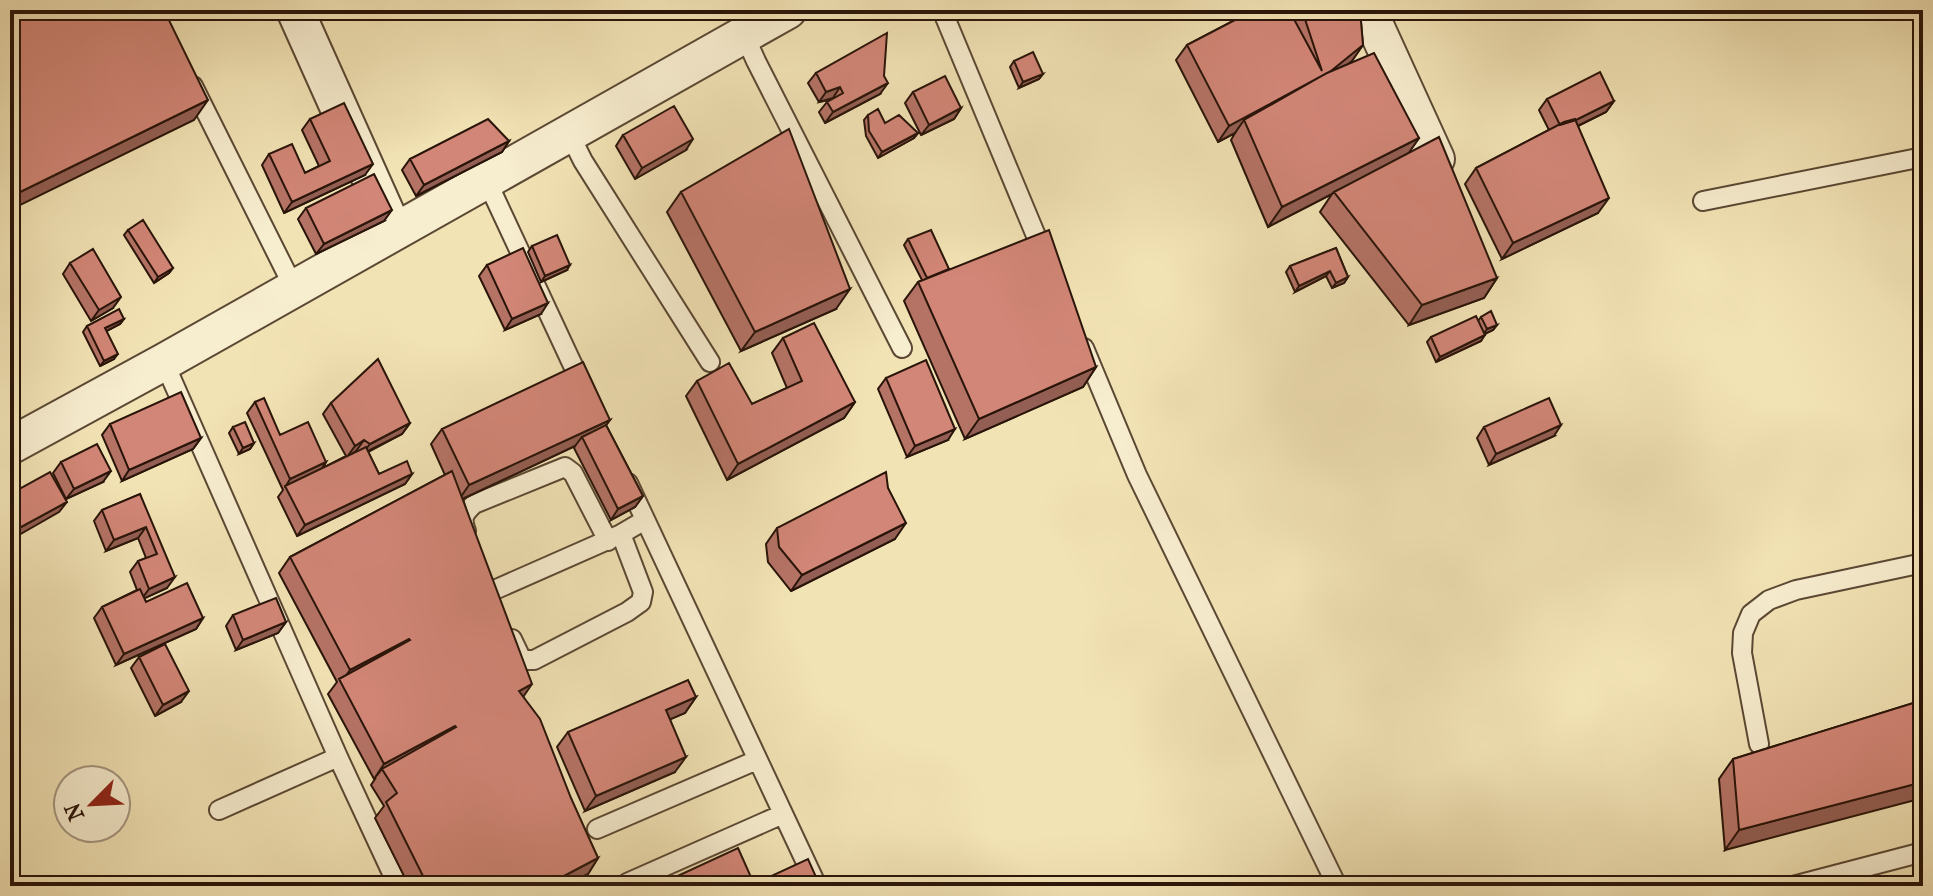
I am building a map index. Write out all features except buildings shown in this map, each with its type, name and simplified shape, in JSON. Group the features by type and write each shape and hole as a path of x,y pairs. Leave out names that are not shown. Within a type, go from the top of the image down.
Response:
{"street":[{"path":"295,10 394,231"},
{"path":"10,446 788,10"},
{"path":"1368,10 1436,159"}],"lane":[{"path":"942,10 1052,273"},
{"path":"744,34 902,348"},
{"path":"183,66 294,288"},
{"path":"569,133 583,161 710,362"},
{"path":"1703,201 1923,157"},
{"path":"486,179 592,407"},
{"path":"1076,331 1137,475 1337,886"},
{"path":"164,362 398,886"},
{"path":"619,464 817,886"},
{"path":"474,549 462,521 463,514 474,504 565,467 573,473 614,538 643,592 641,602 627,612 534,660 522,660 506,626"},
{"path":"491,590 614,538 645,520"},
{"path":"1759,744 1742,653 1743,633 1751,614 1769,600 1796,590 1923,563"},
{"path":"219,810 338,757"},
{"path":"597,829 757,760"},
{"path":"627,883 783,814"},
{"path":"1793,886 1923,852"}]}
